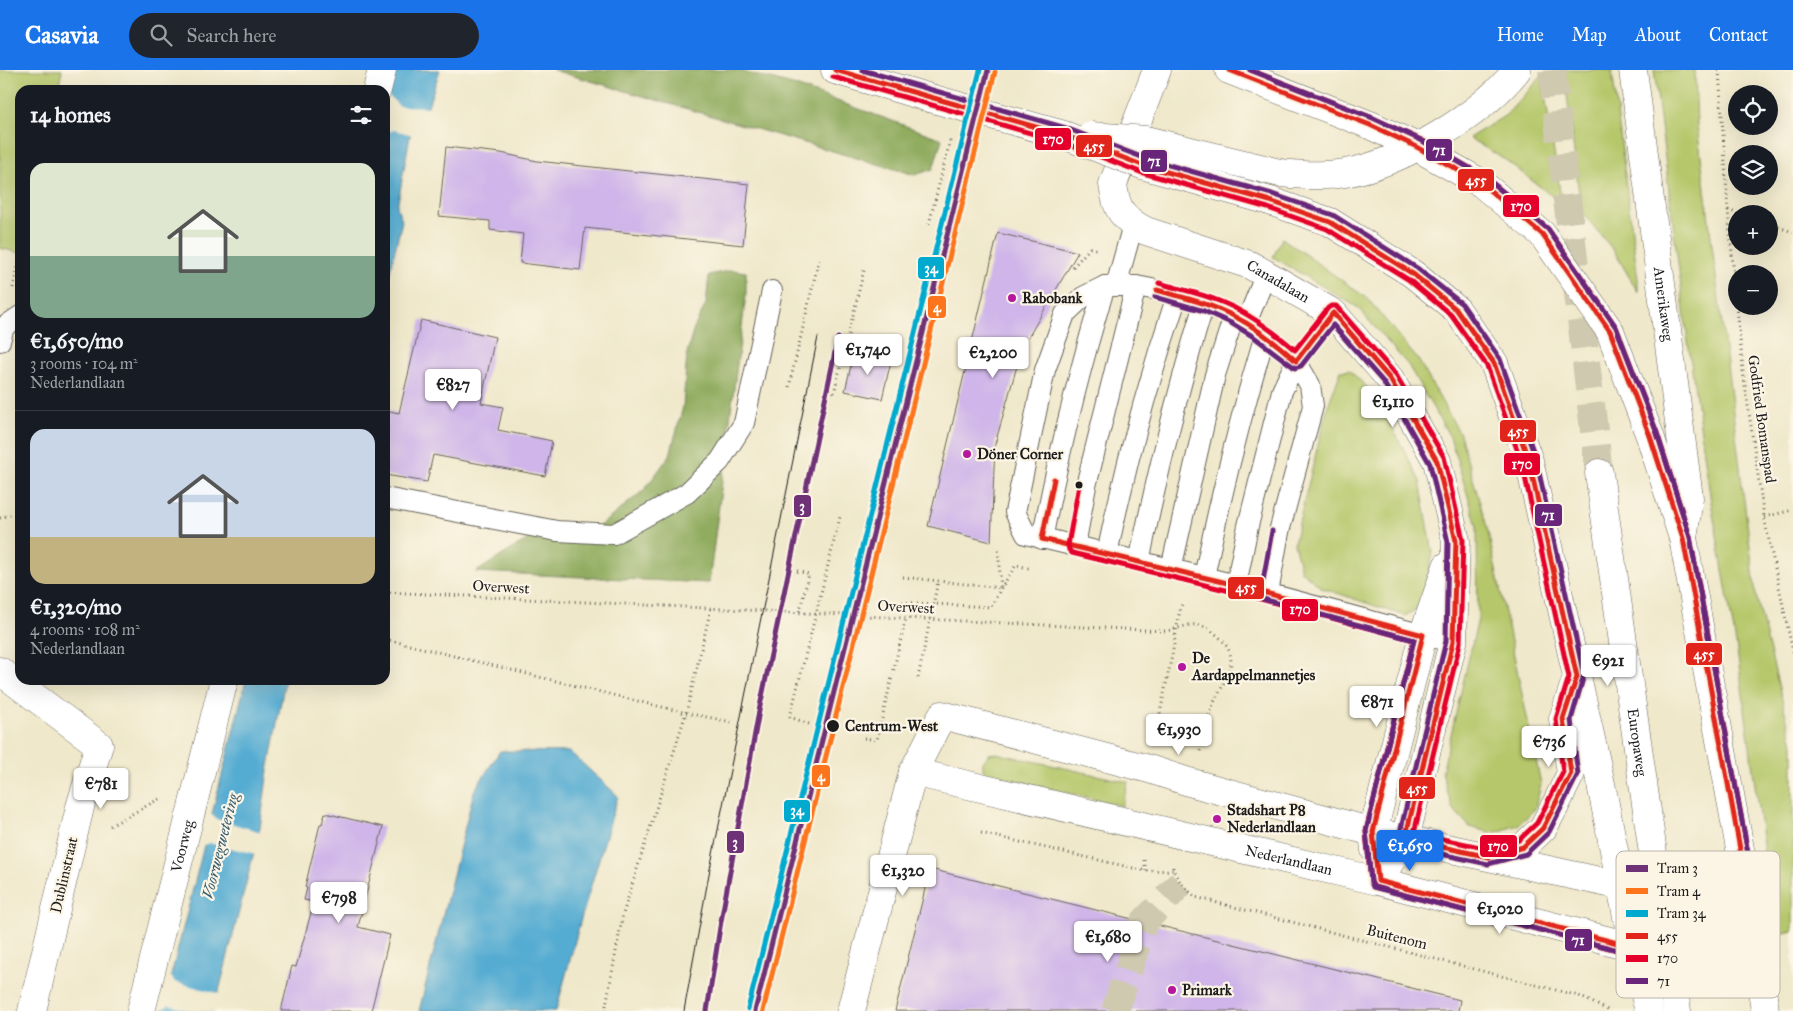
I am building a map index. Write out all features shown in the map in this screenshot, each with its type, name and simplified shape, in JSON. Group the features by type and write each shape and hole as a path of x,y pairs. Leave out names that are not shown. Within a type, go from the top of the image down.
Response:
{"street":[{"path":"378,85 382,70"},
{"path":"836,70 930,98 1064,134 1142,165 1270,201 1330,222 1414,274 1457,310 1494,363 1528,461 1616,858"},
{"name":"Canadalaan","path":"1157,70 1113,184 1115,202 1123,216 1133,225 1146,231 1250,265 1333,313 1390,379 1437,461 1456,541 1453,642 1406,839 1378,881"},
{"path":"1230,70 1370,125 1417,147 1481,183 1542,234 1610,331 1650,436 1683,538 1740,851"},
{"path":"1064,134 1146,140 1280,173 1312,176 1345,173 1369,168 1417,147 1464,118 1504,86 1517,70"},
{"name":"Amerikaweg","path":"1633,70 1689,498 1683,538"},
{"name":"Europaweg","path":"1599,473 1653,851"},
{"path":"1378,881 1373,832 1423,635 1456,541"},
{"name":"Dublinstraat","path":"0,671 15,682"},
{"path":"1489,857 1523,846 1543,828 1556,804 1571,773 1562,719 1577,677"},
{"name":"Dublinstraat","path":"19,685 99,745 80,807 32,1011"},
{"name":"Voorweg","path":"140,1011 223,685"},
{"path":"851,1011 913,772 942,715 1149,769 1189,782 1373,832 1616,885"},
{"name":"Nederlandlaan","path":"913,772 1378,881 1616,942"},
{"path":"1646,998 1649,1011"},
{"name":"Europaweg","path":"1675,998 1677,1011"},
{"path":"1763,998 1765,1011"}],"lane":[{"path":"1042,539 1054,479 1090,333 1133,225"},
{"path":"1188,573 1215,376 1240,319 1266,274"},
{"path":"1268,593 1279,532 1312,406 1310,385 1296,361 1265,335 1240,319 1204,304 1158,290 1136,286 1110,286 1083,297 1065,314 1045,370 1015,512 1026,534 1268,593 1453,642"},
{"path":"1075,546 1086,486 1136,286"},
{"path":"390,499 557,531 614,534 687,493 720,461 744,423 772,291"},
{"path":"1107,554 1120,491 1151,372 1177,296"},
{"path":"1139,562 1151,502 1184,368 1204,304"},
{"path":"1236,585 1248,526 1282,391 1296,361 1333,313"},
{"path":"0,340 4,327 15,319"},
{"path":"1188,573 1216,520 1249,387 1265,335"}],"path":[{"path":"1719,70 1728,210"},
{"path":"929,224 948,155"},
{"path":"1778,227 1793,232"},
{"path":"789,387 819,259"},
{"path":"834,394 864,270"},
{"name":"Godfried Bomanspad","path":"1738,315 1743,371 1764,517 1793,652"},
{"path":"1764,517 1793,510"},
{"path":"0,518 15,514"},
{"path":"809,724 790,716 840,517"},
{"path":"797,571 809,574 799,613"},
{"path":"1149,769 1188,573"},
{"path":"903,578 1000,588"},
{"path":"918,678 938,581"},
{"name":"Overwest","path":"390,592 1164,631 1172,631 1196,624 1219,637 1229,651 1230,661 1230,672 1211,709 1204,740"},
{"path":"897,602 991,607"},
{"path":"605,1011 623,914 686,713 712,608"},
{"path":"864,738 877,740 906,618"},
{"path":"390,640 686,713 732,722"},
{"path":"109,826 200,778"},
{"path":"1139,825 1146,871"},
{"path":"981,833 1146,871 1172,870"},
{"name":"Buitenom","path":"1181,883 1195,896 1579,996 1610,1011"}],"green space":[{"path":"0,70 62,70 59,85 15,85 15,252 0,248"},
{"path":"553,70 736,70 793,85 942,139 933,169 915,175"},
{"path":"1564,70 1612,70 1638,292 1614,251 1581,211"},
{"path":"1654,70 1695,70 1697,125 1756,595 1793,744 1793,931 1780,934 1780,851 1764,851 1737,650 1711,502 1687,335"},
{"path":"1542,76 1562,204 1507,161 1469,138 1506,115"},
{"path":"1282,238 1368,299 1419,361 1460,434 1487,527 1541,784 1535,809 1518,825 1493,833 1470,827 1452,808 1442,773 1478,619 1477,526 1450,437 1408,365 1357,307 1273,257"},
{"path":"732,270 746,272 746,295 709,583 476,572 531,537 596,529 644,490 670,455 683,407 687,353 694,328 706,304 709,275"},
{"path":"1349,370 1376,396 1420,481 1433,553 1420,607 1405,616 1322,588 1301,571 1294,543 1327,408 1341,371"},
{"path":"996,753 1128,782 1122,806 990,774 983,770 983,762 989,754"}],"water":[{"path":"393,70 440,70 427,109 415,109 397,207 402,221 390,271 390,85"},
{"name":"Voorwegwetering","path":"245,685 284,685 267,777 260,828 214,1011 162,1011"},
{"path":"500,751 570,752 618,796 556,1011 419,1011 474,791"}],"pier":[{"path":"390,97 399,106 429,107 428,111 417,111 413,135 394,130 390,131"},
{"path":"210,813 216,819 261,832 256,854 209,843 201,846"},
{"path":"169,974 175,982 221,994 217,1011 191,1011 169,1005 160,1010"}],"building":[{"path":"446,147 501,153 537,161 749,184 743,245 585,228 580,270 520,263 523,234 490,230 490,221 439,216"},
{"path":"998,233 1078,252 1022,348 995,444 991,542 928,526"},
{"path":"421,320 495,337 481,403 503,407 498,430 552,441 545,476 433,455 427,482 390,476 390,411 399,413"},
{"path":"854,353 891,361 882,399 845,391"},
{"path":"325,813 383,827 358,927 390,935 371,1011 281,1011 292,966 296,967 314,902 304,900 307,888 305,887 320,824 322,824"},
{"path":"930,869 1460,1000 1458,1011 895,1011"}],"tunnel":[{"path":"1552,70 1599,473"},
{"path":"1115,1011 1144,922 1181,883"}],"tram line":[{"name":"34","path":"748,1009 980,70"},
{"name":"3","path":"755,1011 988,70"},
{"name":"4","path":"763,1011 995,72"},
{"path":"684,1011 709,874 818,337"},
{"name":"3","path":"707,1011 720,927 759,711 838,338"}],"transit line":[{"name":"455","path":"835,70 1064,135 1142,165 1270,201 1330,222 1413,274 1457,310 1494,363 1529,461 1577,677 1563,719 1571,773 1543,828 1523,847 1489,857 1405,839 1453,642 1456,541 1437,461 1390,379 1333,313 1296,361 1278,345 1238,318 1209,305 1157,290"},
{"name":"71","path":"862,70 1066,128 1144,158 1272,194 1333,215 1417,268 1462,304 1500,359 1536,459 1584,675 1571,720 1578,774 1549,832 1526,854 1488,864 1403,846 1398,841 1446,641 1448,542 1430,464 1384,383 1333,325 1301,366 1295,368 1254,337 1231,323 1204,311 1155,297"},
{"name":"455","path":"1229,70 1370,125 1417,147 1481,183 1542,234 1610,331 1650,436 1683,538 1740,851"},
{"name":"170","path":"1250,70 1373,118 1421,140 1485,177 1548,229 1616,327 1657,433 1690,537 1748,851"},
{"name":"71","path":"1250,70 1373,118 1421,140 1485,177 1548,229 1616,327 1657,433 1690,537 1748,851"},
{"name":"170","path":"833,77 1062,142 1140,172 1268,208 1327,229 1409,280 1451,315 1487,366 1522,463 1569,677 1556,719 1563,772 1537,823 1519,840 1489,849 1414,833 1460,643 1463,540 1444,457 1396,375 1336,306 1328,308 1295,350 1259,322 1230,305 1159,283"},
{"name":"455","path":"1054,479 1042,539 1236,585 1423,635 1373,832 1378,881 1616,943"},
{"name":"170","path":"1079,485 1068,545 1072,553 1234,592 1414,640 1366,831 1371,882 1374,887 1616,950"},
{"name":"71","path":"1272,531 1261,592 1263,599 1414,640 1366,831 1373,887 1616,950"}],"place":[{"name":"Rabobank","path":"1012,298"},
{"name":"Döner Corner","path":"967,454"},
{"name":"De Aardappelmannetjes","path":"1182,667"},
{"name":"Centrum-West","path":"833,726"},
{"name":"Stadshart P8 Nederlandlaan","path":"1217,819"},
{"name":"Primark","path":"1172,990"}]}
